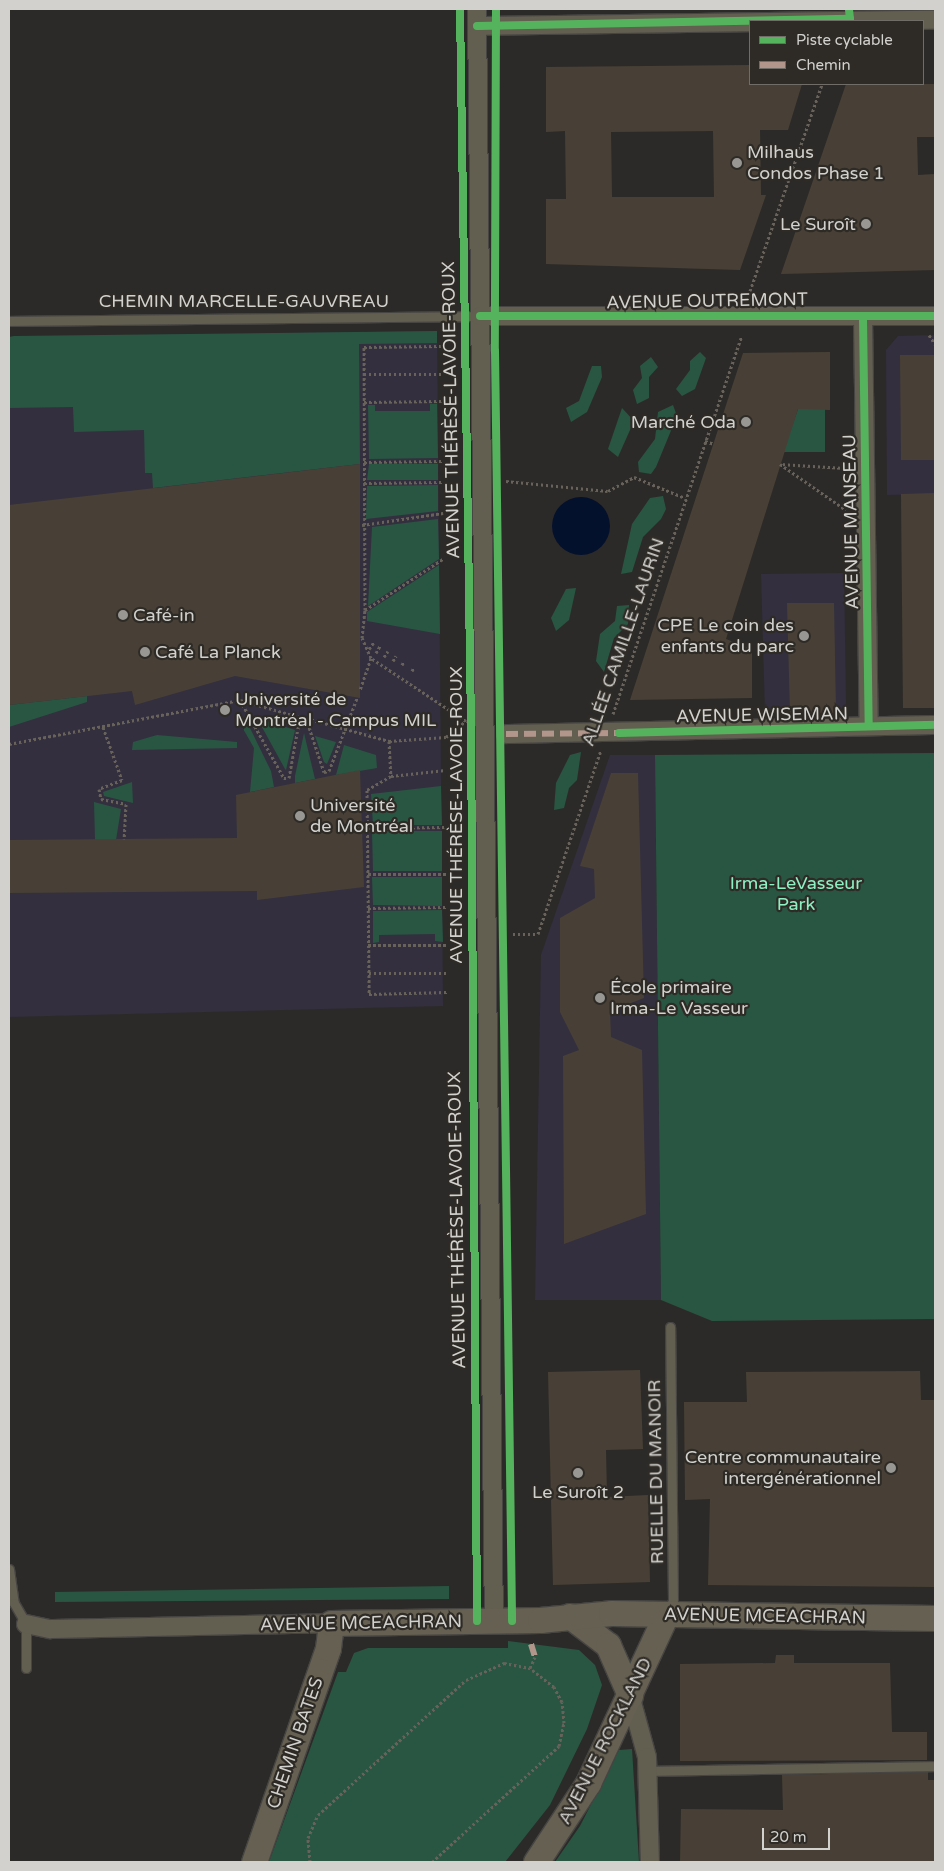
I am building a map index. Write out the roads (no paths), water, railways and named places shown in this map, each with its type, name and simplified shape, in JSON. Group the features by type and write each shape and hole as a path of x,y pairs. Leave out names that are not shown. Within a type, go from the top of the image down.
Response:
{"street":[{"path":"477,17 849,14 935,20"},
{"name":"AVENUE THÉRÈSE-LAVOIE-ROUX","path":"477,17 494,1621"},
{"name":"AVENUE OUTREMONT","path":"480,316 831,314 932,324"},
{"name":"AVENUE MANSEAU","path":"863,318 869,726"},
{"name":"AVENUE WISEMAN","path":"506,734 845,730 869,726 935,725"},
{"path":"570,1616 608,1645 630,1695 645,1743 648,1771 650,1862"},
{"name":"AVENUE MCEACHRAN","path":"26,1624 50,1629 494,1621 570,1616 935,1618"},
{"name":"AVENUE ROCKLAND","path":"536,1862 576,1804 630,1695 666,1616"},
{"name":"CHEMIN BATES","path":"254,1862 328,1648 331,1623"}],"lane":[{"name":"CHEMIN MARCELLE-GAUVREAU","path":"9,321 480,316"},
{"name":"RUELLE DU MANOIR","path":"666,1616 673,1601 670,1327"},
{"path":"9,1569 14,1603 26,1624 26,1668"},
{"path":"648,1771 935,1766"}],"water":[{"path":"581,497 592,499 605,510 610,526 608,537 597,550 581,555 570,553 557,542 552,526 554,515 565,502"}],"place":[{"name":"Milhaus Condos Phase 1","path":"737,163"},
{"name":"Le Suroît","path":"866,224"},
{"name":"Marché Oda","path":"746,422"},
{"name":"Café-in","path":"123,615"},
{"name":"CPE Le coin des enfants du parc","path":"804,636"},
{"name":"Café La Planck","path":"145,652"},
{"name":"Université de Montréal - Campus MIL","path":"225,710"},
{"name":"Université de Montréal","path":"300,816"},
{"name":"École primaire Irma-Le Vasseur","path":"600,998"},
{"name":"Centre communautaire intergénérationnel","path":"891,1468"},
{"name":"Le Suroît 2","path":"578,1473"}],"park label":[{"name":"Irma-LeVasseur Park","path":"796,894"}]}
